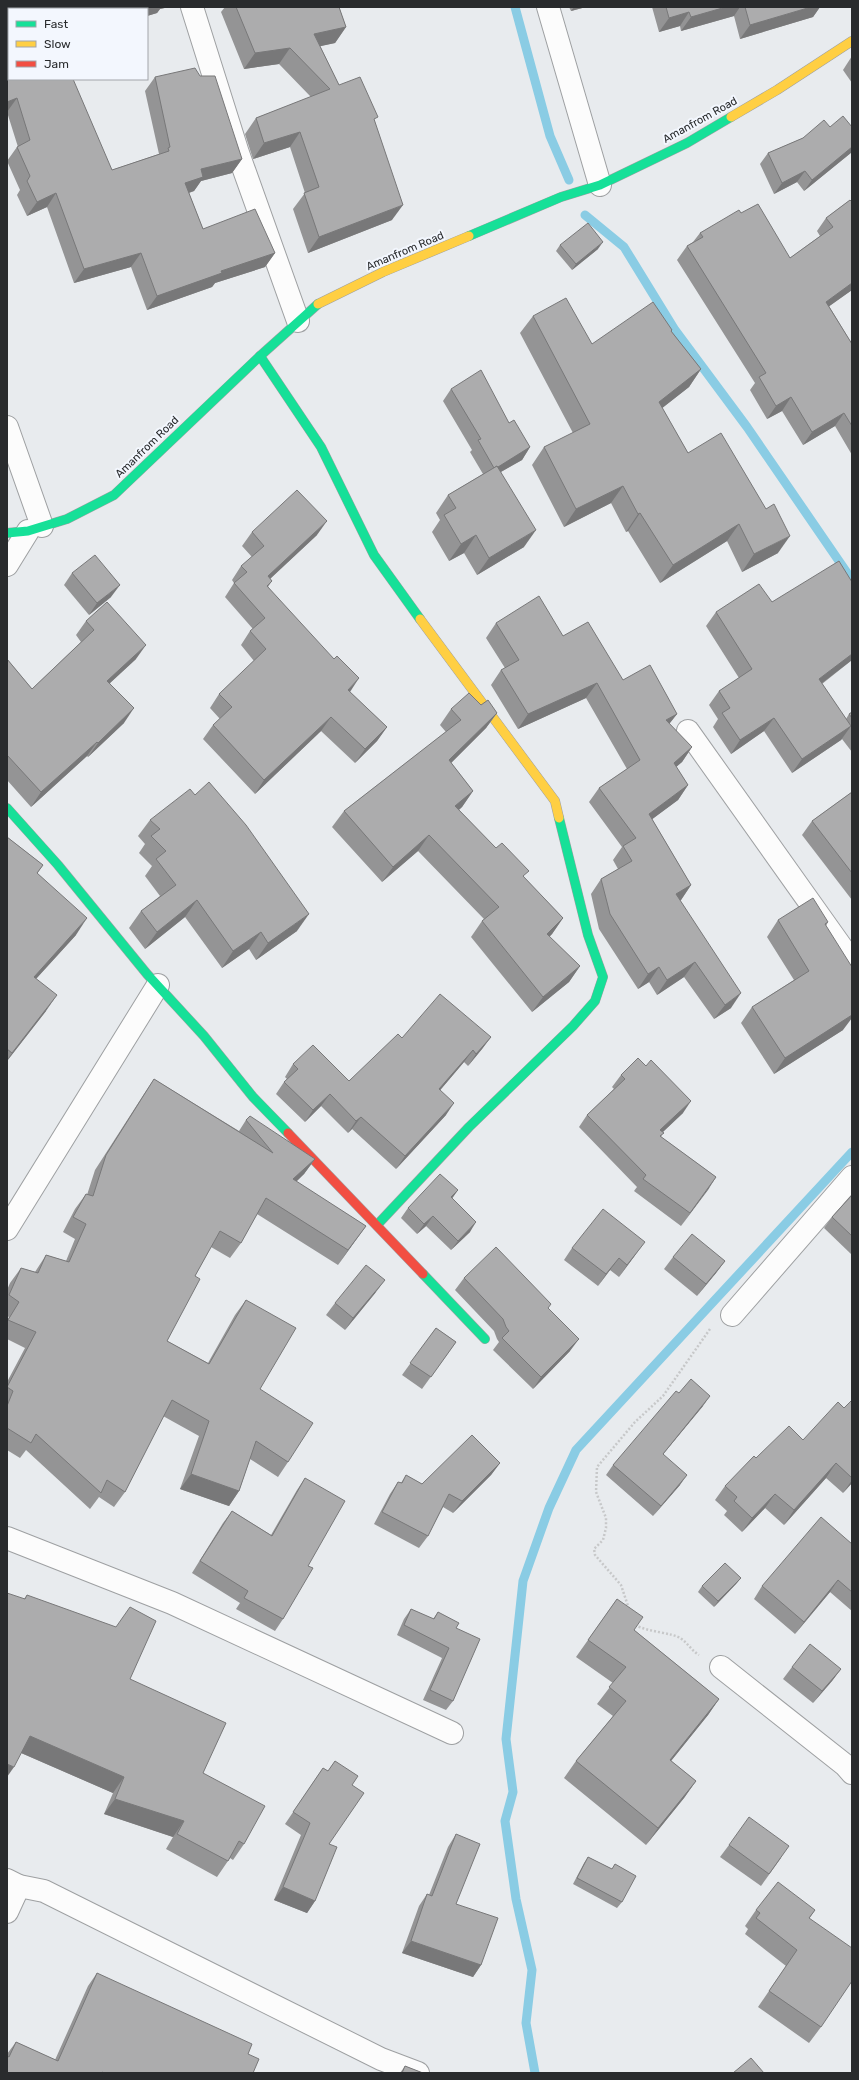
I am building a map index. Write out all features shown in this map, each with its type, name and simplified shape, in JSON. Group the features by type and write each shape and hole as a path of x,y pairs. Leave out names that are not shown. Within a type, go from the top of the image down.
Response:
{"street":[{"path":"192,7 238,152 298,321"},
{"path":"548,7 600,184"},
{"name":"Amanfrom Road","path":"26,530 67,519 114,495 260,356 321,301 383,272 561,197 600,184 687,143 777,90 852,41"},
{"path":"260,356 321,447 374,555 555,801 588,935 603,977 595,1001 573,1026 469,1127 377,1225"},
{"path":"7,427 26,530 7,565"},
{"path":"688,731 852,962"},
{"path":"7,808 58,865 158,985 204,1036 253,1098 377,1225 485,1339"},
{"path":"7,1229 158,985"},
{"path":"732,1315 852,1177"},
{"path":"7,1538 172,1603 452,1733"},
{"path":"721,1667 850,1764"},
{"path":"7,1912 13,1883 44,1891 381,2059 418,2073"}],"path":[{"path":"631,1612 621,1585 595,1554 594,1549 603,1540 606,1528 606,1518 596,1492 597,1467 635,1422 663,1396 711,1327 732,1315"},
{"path":"633,1619 635,1625 649,1631 680,1637 691,1650 721,1667"}],"building":[{"path":"51,7 144,7 141,8"},
{"path":"236,7 339,7 346,27 314,34 339,85 360,77 378,117 374,119 403,205 319,237 304,193 319,187 300,132 264,143 256,118 330,89 290,48 255,53"},
{"path":"666,7 726,7 691,17 689,12 669,18"},
{"path":"745,7 811,7 750,25"},
{"path":"7,48 8,80 73,80 112,170 169,151 168,148 170,147 155,77 195,68 200,76 215,76 242,159 201,169 203,177 185,183 203,229 255,209 275,253 221,271 222,273 157,296 141,253 84,269 56,193 37,202 27,181 30,176 17,147 30,140 17,98 7,102"},
{"path":"843,116 852,127 852,147 812,180 805,171 782,183 768,153 803,138 824,120 830,127"},
{"path":"850,200 852,202 852,283 826,302 852,344 852,426 844,413 812,432 791,397 776,406 759,377 766,373 687,246 703,237 700,233 739,210 741,213 758,204 790,258 833,227 826,218"},
{"path":"588,223 603,242 576,264 560,245"},
{"path":"566,298 592,344 653,302 672,330 671,331 701,369 659,402 688,453 721,433 766,509 774,504 790,536 754,554 739,524 673,565 640,513 638,514 623,486 576,509 544,447 590,424 533,316"},
{"path":"481,370 509,423 514,420 530,447 494,468 478,440 481,439 451,389"},
{"path":"497,466 536,530 489,558 476,535 461,544 444,515 456,508 448,495"},
{"path":"297,490 327,521 268,576 272,581 267,586 334,659 337,656 359,678 348,690 387,727 365,749 331,717 264,780 213,725 232,707 219,694 266,649 250,631 265,618 234,583 247,572 241,566 264,546 252,532"},
{"path":"95,555 120,585 97,603 72,573"},
{"path":"839,561 852,582 852,654 819,679 851,726 802,759 774,718 740,740 722,713 730,708 719,691 752,669 716,612 759,584 772,602"},
{"path":"539,596 563,636 588,622 623,680 650,665 677,714 666,720 692,747 674,763 688,785 649,814 691,885 676,894 741,993 725,1005 695,962 667,980 659,967 648,974 610,914 601,879 632,861 623,846 636,838 599,788 640,760 597,683 528,714 501,670 519,660 496,623"},
{"path":"107,602 146,645 107,681 134,708 98,743 97,742 41,792 7,755 7,659 32,689 94,630 86,621"},
{"path":"469,693 481,705 488,700 497,713 449,760 473,791 455,806 496,848 502,843 529,871 523,876 563,918 547,934 580,966 543,997 482,921 499,907 429,835 393,867 344,811 461,720 451,709"},
{"path":"209,782 246,825 309,914 268,943 261,932 233,951 197,900 157,932 141,911 176,885 156,859 166,851 151,836 160,829 150,820 190,789 195,795"},
{"path":"852,792 852,873 812,821"},
{"path":"7,837 43,865 37,873 87,918 34,977 57,995 12,1053 7,1049"},
{"path":"813,898 828,922 825,924 852,967 852,1015 785,1058 752,1007 809,971 778,920"},
{"path":"440,994 491,1037 476,1054 473,1050 439,1089 454,1103 405,1156 361,1117 356,1121 330,1094 313,1110 284,1082 298,1069 293,1064 313,1045 349,1081 398,1034 402,1038"},
{"path":"638,1058 646,1066 651,1060 691,1101 660,1130 664,1133 660,1136 716,1177 690,1213 643,1179 646,1175 587,1115 625,1079 621,1075"},
{"path":"154,1079 273,1153 246,1120 250,1116 315,1159 293,1179 366,1226 348,1250 266,1198 241,1243 220,1231 195,1276 200,1279 167,1341 209,1364 246,1300 296,1328 260,1389 313,1423 288,1462 256,1441 239,1491 191,1474 209,1421 172,1400 125,1492 107,1480 101,1493 36,1434 31,1443 7,1428 7,1406 13,1391 7,1387 36,1332 8,1320 19,1302 9,1295 21,1268 38,1273 46,1255 69,1262 86,1224 73,1217 86,1194 93,1196 106,1155"},
{"path":"440,1174 458,1190 451,1197 476,1222 458,1241 433,1216 424,1224 408,1208"},
{"path":"852,1195 852,1236 832,1217"},
{"path":"603,1209 645,1242 627,1265 619,1258 606,1274 572,1248"},
{"path":"692,1234 725,1261 706,1284 673,1257"},
{"path":"496,1247 551,1304 548,1308 579,1339 541,1377 502,1338 509,1331 503,1319 464,1278"},
{"path":"366,1265 385,1280 353,1318 335,1303"},
{"path":"436,1328 456,1342 431,1377 410,1363"},
{"path":"691,1379 710,1396 663,1454 687,1475 661,1506 613,1465 676,1391 679,1393"},
{"path":"852,1400 852,1478 836,1463 794,1510 775,1494 752,1518 734,1501 737,1497 725,1486 754,1456 756,1458 789,1426 803,1440 838,1402 844,1408"},
{"path":"472,1435 500,1463 462,1501 449,1494 428,1536 382,1512 398,1482 402,1483 406,1475 422,1484"},
{"path":"305,1478 345,1501 308,1566 313,1568 283,1619 244,1598 248,1591 200,1561 232,1511 272,1536"},
{"path":"821,1517 852,1544 852,1592 838,1580 804,1622 762,1586"},
{"path":"725,1563 741,1578 718,1601 702,1586"},
{"path":"7,1593 25,1599 27,1595 116,1627 130,1607 156,1621 130,1679 226,1723 203,1773 265,1806 244,1844 239,1841 228,1861 177,1834 184,1821 115,1799 124,1777 30,1736 14,1767 7,1764"},
{"path":"617,1599 643,1617 634,1630 719,1699 670,1760 696,1781 658,1828 576,1761 626,1701 609,1687 626,1667 588,1640"},
{"path":"411,1609 434,1619 438,1612 459,1623 456,1628 480,1639 453,1701 430,1690 449,1648 404,1625"},
{"path":"810,1644 841,1669 822,1691 792,1667"},
{"path":"335,1761 358,1776 352,1785 364,1793 329,1844 337,1847 315,1901 283,1887 310,1823 293,1812 323,1768 328,1771"},
{"path":"749,1817 789,1846 769,1874 729,1845"},
{"path":"456,1834 480,1844 456,1904 498,1918 481,1965 411,1941 427,1894 432,1896"},
{"path":"588,1857 612,1869 615,1864 636,1876 622,1902 577,1878"},
{"path":"778,1882 815,1910 809,1918 852,1948 852,1981 821,2027 769,1991 797,1950 756,1918 760,1913 756,1910"},
{"path":"97,1973 252,2044 248,2054 259,2059 253,2073 7,2073 7,2056 9,2057 16,2042 58,2061"},
{"path":"751,2058 764,2073 733,2073"},
{"path":"405,2066 423,2073 402,2073"}],"waterway":[{"path":"515,7 550,136 569,180"},
{"path":"585,215 624,247 675,330 747,427 852,580"},
{"path":"535,2073 526,2023 532,1970 516,1899 505,1821 513,1792 506,1739 523,1581 549,1508 576,1450 852,1152"}],"traffic: fast":[{"path":"469,236 561,197 600,185 687,143 731,117"},
{"path":"7,533 28,531 67,519 114,495 260,356 318,304"},
{"path":"260,356 321,447 374,555 420,619"},
{"path":"7,808 58,865 147,974 204,1036 253,1097 288,1133"},
{"path":"377,1225 469,1127 573,1026 595,1001 603,977 588,935 559,818"},
{"path":"423,1274 485,1339"}],"traffic: slow":[{"path":"731,117 777,90 852,41"},
{"path":"318,304 383,272 469,236"},
{"path":"420,619 555,801 559,818"}],"traffic: jam":[{"path":"288,1133 423,1274"}]}
